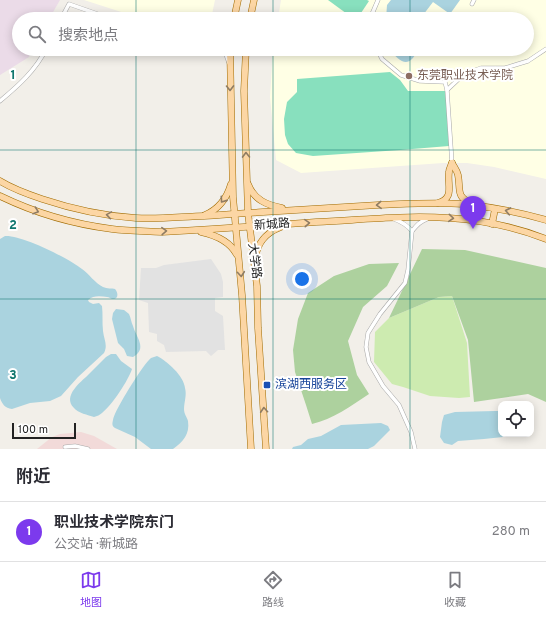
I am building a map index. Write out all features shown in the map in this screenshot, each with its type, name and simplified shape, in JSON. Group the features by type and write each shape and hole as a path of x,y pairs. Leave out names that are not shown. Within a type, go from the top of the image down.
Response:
{"main road":[{"path":"235,12 238,0"},
{"path":"251,12 254,0"},
{"name":"大学路","path":"230,56 233,197 242,294 251,449"},
{"name":"大学路","path":"246,56 244,91 246,180 249,227 257,286 258,328 266,449"},
{"path":"436,204 447,198 449,194 449,173 452,163"},
{"path":"452,163 458,172 462,197 471,203 481,206"},
{"path":"202,216 211,212 222,203 229,189 232,176"},
{"path":"246,180 251,191 261,201 275,207 296,210"},
{"name":"新城路","path":"0,181 28,194 56,204 98,213 136,218 235,215 409,204 462,204 495,208 546,220"},
{"name":"新城路","path":"0,196 14,203 60,219 98,227 137,231 162,232 430,217 450,218 492,224 515,229 546,239"},
{"path":"492,224 495,208"},
{"path":"255,270 257,252 264,237 274,230 292,224"},
{"path":"194,230 212,235 228,243 235,251 239,260"}],"street":[{"path":"373,12 378,0"},
{"path":"65,12 69,4 92,12"},
{"path":"447,90 464,74 481,68 505,68 528,61 546,48"},
{"path":"0,101 29,74 41,56"},
{"path":"227,56 230,65"},
{"path":"380,56 401,75 420,81 445,82 447,90 452,163"},
{"path":"415,449 411,432 399,405 384,386 369,362 366,348 368,333 380,314 405,283 408,270 412,231 422,220 430,217"},
{"path":"391,218 400,221 412,231"},
{"path":"65,447 75,446 88,449"}],"shaded area":[{"path":"0,0 60,0 53,12 12,12 12,56 30,56 0,75"},
{"path":"84,0 215,0 212,12 121,12"},
{"name":"东莞职业技术学院","path":"281,0 546,0 546,179 494,167 467,163 443,163 301,173 276,160 270,97 273,56 534,56 534,12 279,12"},
{"path":"211,259 221,274 223,282 223,297 215,298 215,311 223,316 225,350 218,350 211,356 206,351 166,352 164,345 157,341 157,334 149,332 148,303 139,300 141,268 156,268 164,265"},
{"path":"81,432 94,436 117,449 37,449 52,437 60,434"}],"green space":[{"path":"328,0 369,1 362,12 344,12"},
{"path":"390,72 400,80 408,91 448,91 449,146 313,156 296,153 288,144 285,135 284,119 287,102 297,92 297,79"},
{"path":"422,249 465,250 546,268 546,402 528,394 474,402 468,340 452,296 439,297 389,318"},
{"path":"399,263 387,286 363,307 348,341 357,375 369,394 335,415 312,424 295,372 293,350 298,319 308,293 334,276 369,264"},
{"path":"452,296 467,343 470,397 459,398 430,396 392,384 374,362 375,332 389,318 439,297"}],"water":[{"path":"391,0 460,0 451,12 447,12 433,2 425,12 386,12 387,5"},
{"path":"396,56 415,56 408,62 404,62"},
{"path":"5,236 22,239 56,253 82,269 100,285 105,288 115,289 117,292 115,299 97,296 88,300 93,304 99,303 102,306 103,331 106,345 104,353 78,377 61,396 50,401 30,403 12,409 7,408 0,398 0,239"},
{"path":"116,309 124,310 129,314 140,343 140,350 133,357 127,356 124,349 118,343 112,319 113,313"},
{"path":"111,354 116,354 121,361 132,369 127,380 115,399 100,414 94,417 83,414 74,408 71,403 71,394 81,381"},
{"path":"157,356 170,365 178,374 184,383 186,391 184,412 188,421 188,430 180,444 173,449 151,449 135,437 115,428 112,425 118,407 136,377 151,358"},
{"path":"498,411 498,437 503,437 458,441 452,445 444,443 440,437 444,415 455,412"},
{"path":"381,423 388,426 390,430 374,446 368,449 292,449 293,447 301,445 308,439 321,436 341,425"}],"place":[{"name":"东莞职业技术学院","path":"409,76"},
{"name":"职业技术学院东门","path":"473,229"},
{"name":"滨湖西服务区","path":"267,385"}]}
